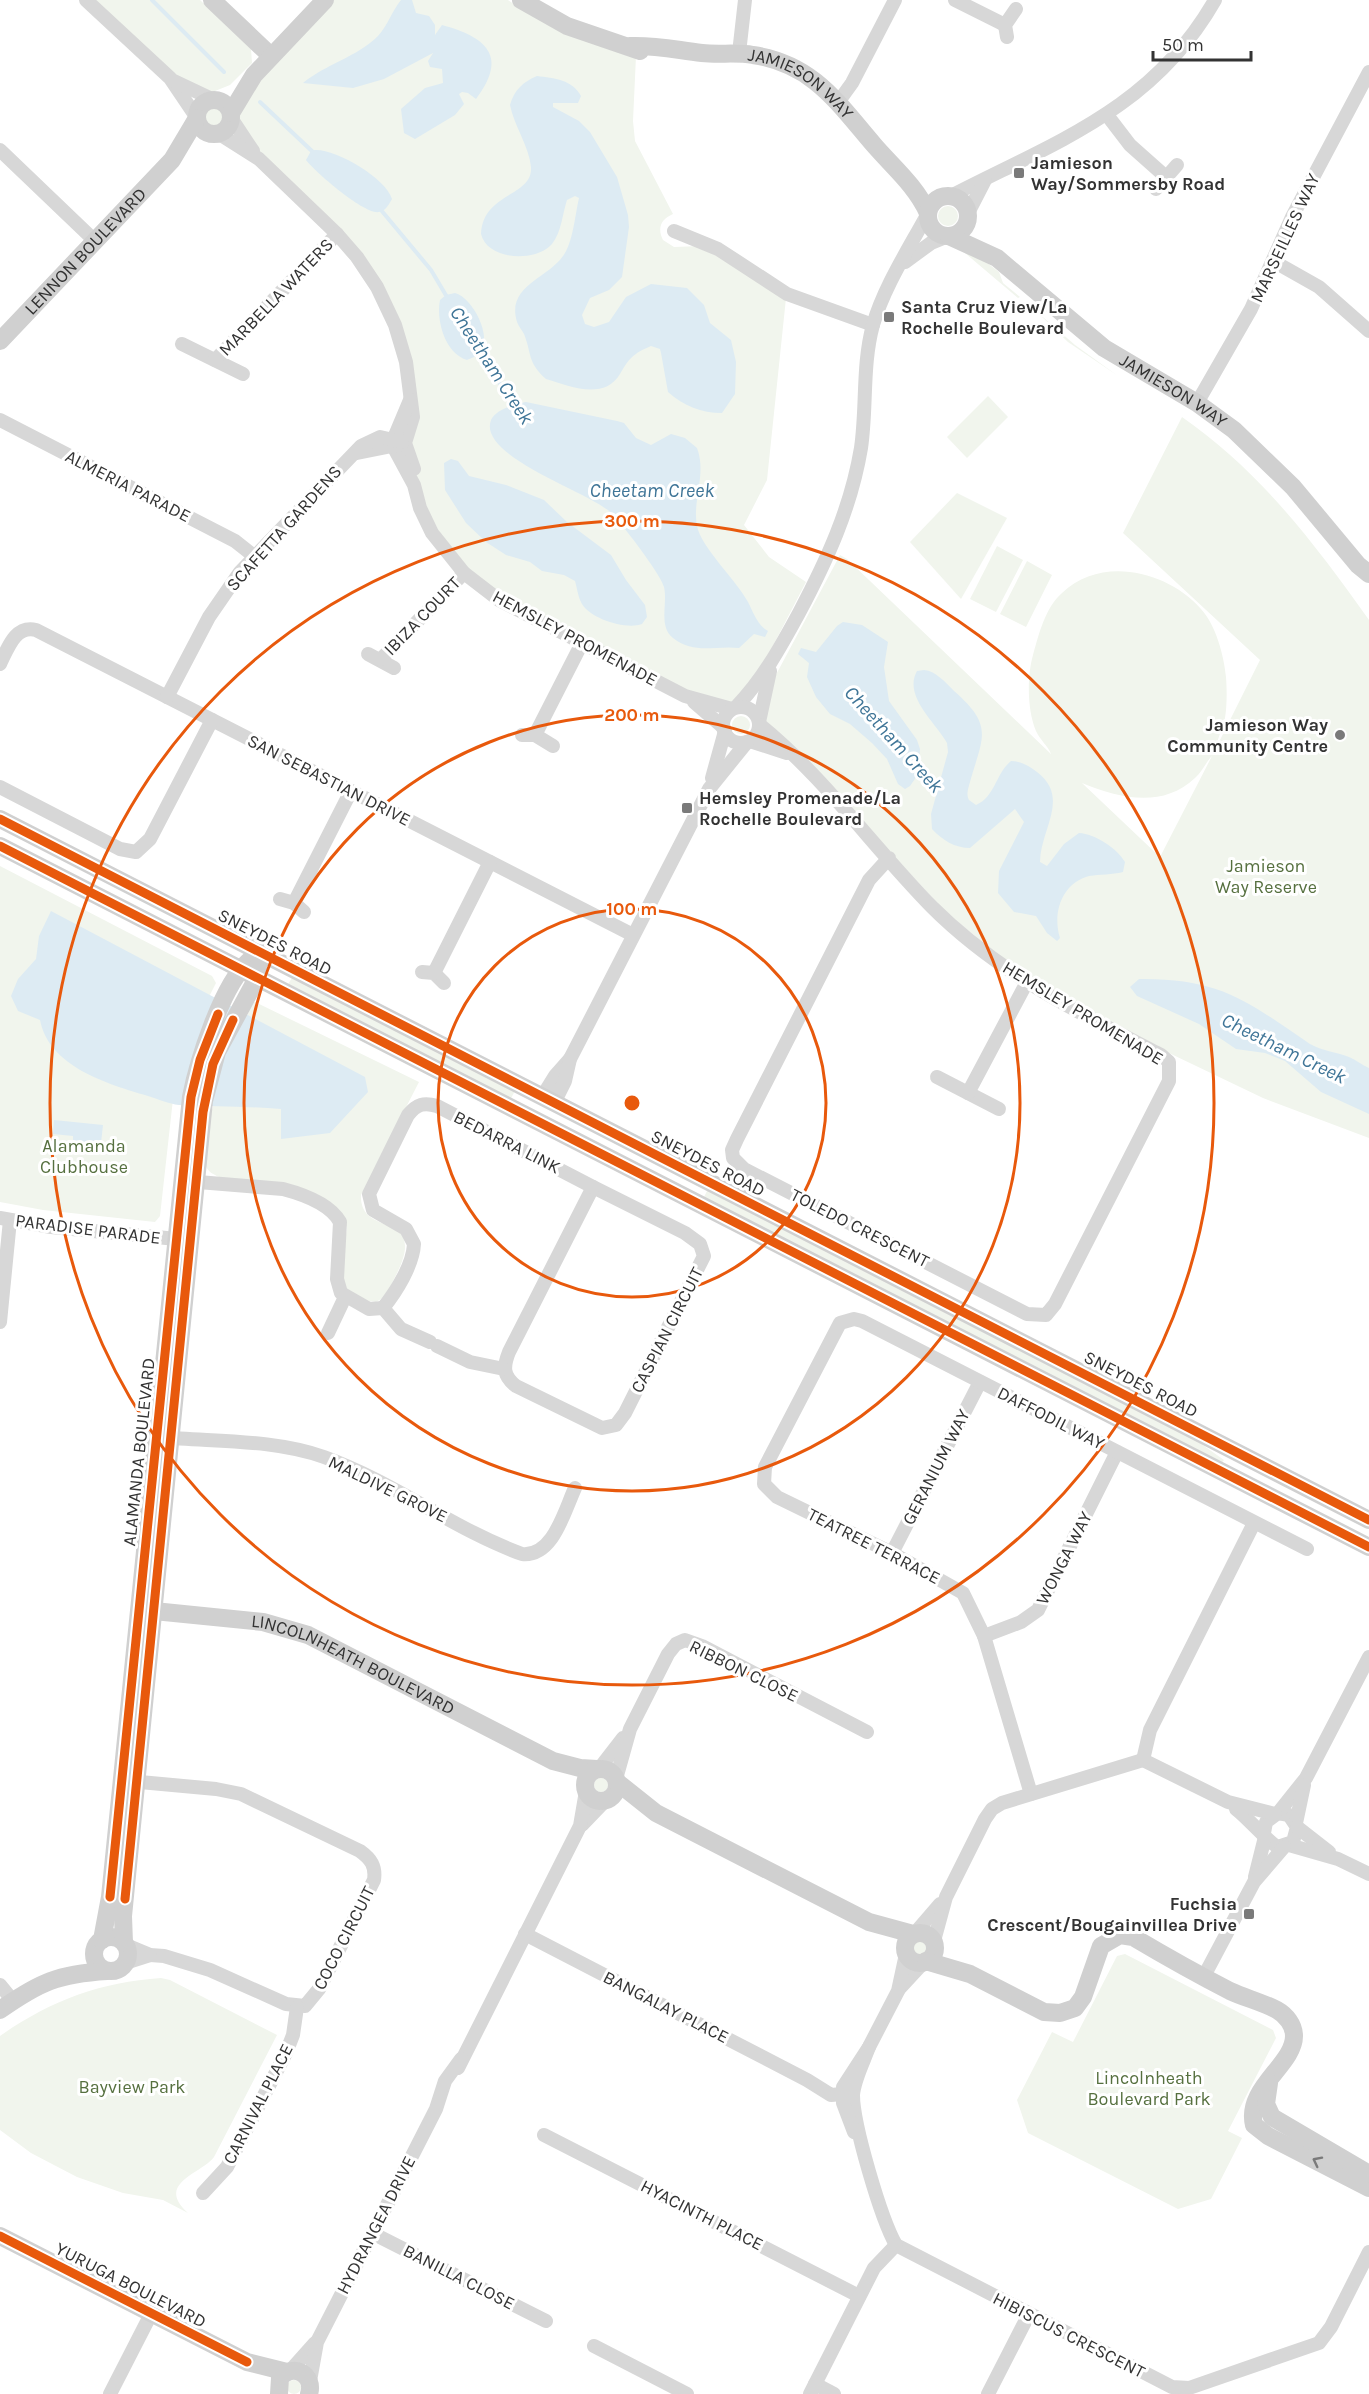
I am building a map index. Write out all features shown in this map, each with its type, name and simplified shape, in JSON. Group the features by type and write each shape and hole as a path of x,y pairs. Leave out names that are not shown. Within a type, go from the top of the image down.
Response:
{"street":[{"path":"86,0 170,78 203,130 216,134 259,159"},
{"path":"212,0 271,56"},
{"path":"216,134 228,127 231,116 254,75 325,0"},
{"path":"739,53 745,0"},
{"path":"839,101 852,83 895,0"},
{"path":"955,0 1006,31 1016,9"},
{"path":"709,789 724,730 725,717 772,663 829,556 849,503 863,433 866,367 873,325 886,292 932,204 985,180 1011,164 1070,138 1107,115 1163,68 1191,36 1215,0"},
{"name":"JAMIESON WAY","path":"531,3 581,32 663,57 685,57 704,53 739,53 769,58 793,67 825,87 839,101 903,176 928,214"},
{"name":"MARSEILLES WAY","path":"1197,403 1246,319 1292,218 1369,72"},
{"path":"197,118 201,104 214,99 254,75"},
{"path":"170,78 225,103 259,159 337,234 369,272 386,303 402,346 413,417 398,443"},
{"path":"1107,115 1130,145 1166,177"},
{"name":"LENNON BOULEVARD","path":"0,340 172,160 197,118"},
{"name":"LENNON BOULEVARD","path":"172,160 216,134"},
{"path":"0,150 95,241"},
{"path":"1156,189 1177,165"},
{"name":"JAMIESON WAY","path":"903,176 947,196"},
{"path":"901,265 931,243 963,230 968,214 985,180"},
{"path":"947,196 963,202 968,214"},
{"path":"928,214 933,230 949,236"},
{"name":"JAMIESON WAY","path":"968,214 997,258"},
{"path":"674,231 718,249 787,294 873,325"},
{"name":"MARBELLA WATERS","path":"215,360 337,234"},
{"name":"JAMIESON WAY","path":"949,236 997,258 1104,348 1197,403 1263,457 1293,487 1360,568 1369,574"},
{"path":"1273,261 1319,287 1369,331"},
{"name":"MARBELLA WATERS","path":"182,344 243,374"},
{"name":"ALMERIA PARADE","path":"0,420 236,541 254,556"},
{"name":"SCAFETTA GARDENS","path":"167,697 209,617 254,556 352,454 367,442 380,437 398,443"},
{"name":"HEMSLEY PROMENADE","path":"398,443 413,464 414,485 420,508 432,533 464,573 499,600 685,696 724,730"},
{"name":"JAMIESON WAY","path":"1337,541 1348,566 1369,587"},
{"name":"IBIZA COURT","path":"394,668 374,657 464,573"},
{"name":"SAN SEBASTIAN DRIVE","path":"0,664 12,641 24,630 41,633 633,935"},
{"path":"553,747 528,735 582,642"},
{"path":"538,1122 555,1076 570,1059 709,789 758,732 772,663"},
{"name":"HEMSLEY PROMENADE","path":"685,696 734,708"},
{"path":"734,708 751,709 759,724"},
{"path":"0,787 120,849 136,852 150,839 212,720"},
{"name":"HEMSLEY PROMENADE","path":"759,724 812,772 951,924 1026,982 1064,1005 1161,1055 1170,1068"},
{"path":"724,730 736,742 748,741"},
{"name":"HEMSLEY PROMENADE","path":"748,741 792,755"},
{"path":"280,899 299,907 351,791"},
{"name":"SNEYDES ROAD","path":"0,819 1369,1520"},
{"path":"0,846 1369,1547"},
{"name":"TOLEDO CRESCENT","path":"889,858 869,880 737,1139 732,1153 739,1165 1027,1314 1043,1316 1055,1304 1169,1081 1170,1068"},
{"path":"433,976 490,862"},
{"path":"240,969 260,952"},
{"path":"257,978 260,952"},
{"name":"ALAMANDA BOULEVARD","path":"236,998 240,969"},
{"name":"ALAMANDA BOULEVARD","path":"125,1944 123,1916 129,1781 190,1182 200,1060 236,998 257,978"},
{"path":"968,1093 1026,982"},
{"path":"937,1077 999,1109"},
{"name":"BEDARRA LINK","path":"383,1308 392,1296 411,1258 414,1244 406,1229 374,1210 369,1194 408,1114 419,1105 437,1106 593,1187"},
{"path":"190,1182 283,1189 295,1192 330,1210 340,1222 337,1279 341,1293 345,1297 369,1309 383,1308 401,1329 470,1362 504,1369 509,1352 593,1187"},
{"name":"CASPIAN CIRCUIT","path":"504,1369 516,1386 591,1424 602,1428 616,1425 625,1413 701,1264 703,1249 693,1238 593,1187"},
{"path":"0,1322 5,1219"},
{"name":"PARADISE PARADE","path":"5,1219 184,1240"},
{"path":"328,1333 345,1297"},
{"name":"DAFFODIL WAY","path":"846,1320 862,1321 1306,1549"},
{"name":"TEATREE TERRACE","path":"846,1320 836,1328 765,1467 763,1477 768,1490 777,1497 892,1553 963,1593 984,1636 1031,1794"},
{"name":"GERANIUM WAY","path":"892,1553 980,1382"},
{"name":"MALDIVE GROVE","path":"164,1438 278,1447 323,1457 363,1474 522,1554 531,1555 544,1549 575,1488"},
{"name":"WONGA WAY","path":"984,1636 1021,1622 1038,1610 1117,1452"},
{"path":"1143,1760 1150,1730 1254,1523"},
{"name":"LINCOLNHEATH BOULEVARD","path":"146,1611 263,1622 308,1635 553,1761 580,1768 598,1769"},
{"name":"RIBBON CLOSE","path":"616,1780 630,1730 668,1654 676,1644 685,1640 702,1646 867,1732"},
{"path":"1254,1882 1266,1822 1276,1814 1306,1778 1369,1657"},
{"name":"RIBBON CLOSE","path":"598,1769 630,1730"},
{"path":"898,1991 934,1954 934,1942 946,1897 992,1809 1031,1794 1143,1760 1228,1802 1289,1815 1297,1825 1338,1858 1369,1874"},
{"name":"LINCOLNHEATH BOULEVARD","path":"553,1761 586,1790"},
{"path":"656,1813 616,1780 609,1771 598,1769 586,1778 586,1790 594,1799 607,1799 656,1813 869,1922 914,1934 926,1934 970,1974"},
{"path":"1203,1978 1254,1882 1296,1837 1306,1778"},
{"path":"607,1799 615,1792 616,1780"},
{"name":"ALAMANDA BOULEVARD","path":"99,1943 110,1897 129,1781"},
{"name":"COCO CIRCUIT","path":"125,1944 150,1955 164,1956 200,1966 297,2007 305,2006 313,1999 374,1880 373,1864 368,1857 241,1794 216,1789 129,1781"},
{"name":"HYDRANGEA DRIVE","path":"289,2371 317,2342 436,2109 449,2094 461,2059 580,1826 586,1790"},
{"name":"HYDRANGEA DRIVE","path":"580,1826 607,1799"},
{"path":"1228,1802 1272,1845 1338,1858"},
{"path":"834,2394 812,2389 879,2260 896,2245 846,2093 898,1991 906,1953 905,1943 946,1897"},
{"path":"869,1922 913,1961 970,1974 1044,2012 1060,2013 1075,2008 1083,1997 1101,1946 1120,1935 1133,1937 1203,1978 1278,2011 1289,2020 1294,2033 1293,2045 1258,2095 1252,2109 1252,2118 1257,2128 1369,2188"},
{"name":"BANGALAY PLACE","path":"525,1934 807,2080 846,2093"},
{"path":"0,1985 6,2006 40,1983 65,1974 117,1970 125,1964 128,1955 125,1944 111,1937 99,1943 65,1974"},
{"path":"99,1943 95,1961 107,1971"},
{"name":"COCO CIRCUIT","path":"125,1964 150,1955"},
{"name":"CARNIVAL PLACE","path":"203,2193 227,2167 286,2053 293,2036 297,2007"},
{"path":"1269,2081 1266,2104 1272,2117 1369,2174"},
{"path":"1257,2128 1272,2117"},
{"name":"HYACINTH PLACE","path":"544,2135 860,2296"},
{"name":"BANILLA CLOSE","path":"372,2233 546,2322"},
{"name":"YURUGA BOULEVARD","path":"0,2236 247,2362 289,2371 300,2371 312,2388"},
{"name":"HIBISCUS CRESCENT","path":"896,2245 1162,2382 1184,2389 1319,2343 1331,2327 1369,2252"},
{"path":"110,2394 151,2314"},
{"path":"988,2394 1029,2314"},
{"name":"HYDRANGEA DRIVE","path":"312,2388 317,2342"},
{"path":"594,2346 687,2394"},
{"name":"YURUGA BOULEVARD","path":"247,2362 279,2393"},
{"path":"279,2393 278,2383 289,2371"}],"green space":[{"path":"95,0 200,0 251,49 252,63 230,85 210,93 177,77"},
{"path":"334,0 508,0 518,7 636,56 633,121 635,141 673,214 661,224 660,232 663,240 674,247 701,246 786,298 767,480 744,525 769,557 806,582 761,669 732,703 704,699 501,595 464,564 436,527 421,492 409,448 395,312 255,148 238,117 252,90"},
{"path":"214,108 220,111 223,117 220,123 214,126 208,123 205,117 208,111"},
{"path":"948,206 955,209 958,216 955,223 948,226 941,223 938,216 941,209"},
{"path":"968,248 999,272 1003,283 1020,297 1018,298 965,253"},
{"path":"1037,312 1075,345 1118,376 1068,342"},
{"path":"988,396 1008,417 967,458 947,437"},
{"name":"Jamieson Way Reserve","path":"1182,417 1237,461 1261,485 1307,537 1369,620 1369,1138 1263,1098 1063,999 1017,970 948,914 765,720 771,684 840,555 847,559 1051,754 1033,723 1029,693 1031,663 1047,614 1056,599 1078,581 1096,574 1114,571 1134,572 1171,585 1201,609 1211,623 1221,650 1227,687 1225,718 1216,748 1260,660 1123,533","holes":["1212,756 1160,857 1082,783 1111,793 1140,798 1169,794 1182,788 1197,776"]},
{"path":"957,493 1007,518 961,599 910,542"},
{"path":"997,546 1023,560 996,612 970,599"},
{"path":"1027,561 1052,575 1026,627 1000,614"},
{"path":"741,716 747,719 750,725 747,731 741,734 735,731 732,725 735,719"},
{"name":"Alamanda Clubhouse","path":"0,866 212,976 216,983 189,1036 173,1099 160,1216 155,1222 43,1210 0,1202"},
{"path":"293,976 515,1091 510,1100 287,986"},
{"path":"253,1001 419,1082 361,1195 363,1209 380,1223 400,1233 405,1241 404,1256 395,1277 385,1295 376,1302 363,1300 347,1291 341,1278 347,1227 338,1211 219,1177 209,1171 206,1166 204,1151 213,1108 220,1084"},
{"path":"708,1189 1197,1441 1224,1460 1221,1464 703,1199"},
{"path":"598,1778 604,1778 608,1785 604,1792 598,1792 594,1788 594,1782"},
{"path":"916,1941 922,1941 926,1948 922,1955 916,1955 912,1951 912,1945"},
{"name":"Lincolnheath Boulevard Park","path":"1125,1954 1273,2030 1276,2038 1228,2131 1242,2138 1211,2199 1178,2209 1028,2133 1017,2100 1052,2032 1073,2042 1117,1956"},
{"name":"Bayview Park","path":"161,1978 170,1980 277,2035 214,2157 178,2186 176,2194 179,2203 188,2213 163,2200 123,2193 77,2177 31,2153 0,2130 0,2036 38,2013 76,1995 117,1984"},
{"path":"291,2380 297,2380 301,2387 297,2394 291,2394 287,2390 287,2384"}],"water":[{"path":"401,0 412,0 416,13 429,16 435,25 435,35 442,25 471,36 488,50 491,60 491,71 486,84 476,99 462,92 459,94 464,104 455,115 415,139 404,133 401,109 425,88 443,83 442,69 430,67 428,61 433,53 384,79 353,88 303,83 370,43 381,32"},
{"path":"537,76 568,83 578,91 581,96 578,103 553,103 553,107 579,121 590,132 617,177 628,215 629,227 622,277 609,290 590,298 582,315 585,324 594,327 609,322 626,297 651,284 687,288 704,305 710,323 731,340 736,362 735,394 722,413 693,408 668,392 660,349 651,346 632,357 613,382 596,389 575,388 546,379 533,363 524,334 517,322 515,310 517,300 530,284 563,256 571,236 579,198 575,196 567,200 555,239 544,250 535,254 512,256 502,254 485,243 481,234 484,220 490,210 530,177 530,159 510,105 520,87"},
{"path":"311,151 335,154 371,174 388,191 392,199 387,207 379,212 372,211 341,192 306,160"},
{"path":"455,293 468,302 483,328 484,338 480,353 467,360 453,351 444,335 439,317 440,300 446,295"},
{"name":"Cheetam Creek","path":"526,402 624,423 636,438 651,445 671,434 685,438 697,448 701,468 696,506 697,526 705,544 743,593 764,629 768,631 765,637 754,634 739,648 697,648 673,638 666,627 665,593 662,581 641,549 616,518 600,505 518,460 501,447 491,434 493,416 501,410"},
{"path":"451,459 458,461 469,476 506,485 544,500 567,522 611,555 645,605 647,617 642,624 627,626 601,619 582,604 575,581 564,575 542,571 530,562 506,555 486,542 466,523 445,490 444,463"},
{"path":"843,622 862,625 888,642 884,667 889,701 917,740 920,749 919,773 905,789 898,784 887,759 872,743 850,724 830,714 816,697 807,677 809,663 798,654 801,648 816,652"},
{"path":"924,670 937,675 944,681 967,703 980,723 981,742 968,789 969,800 976,805 982,801 1011,761 1022,763 1037,772 1047,782 1052,793 1051,815 1040,862 1047,866 1064,844 1079,833 1092,836 1105,843 1125,862 1123,872 1089,876 1072,885 1061,900 1057,919 1060,938 1057,941 1047,933 1036,916 1014,912 998,893 999,871 1024,822 1015,809 970,848 949,843 932,829 931,814 948,752 947,743 922,708 914,690 917,671"},
{"path":"51,911 365,1077 368,1092 330,1133 281,1139 281,1109 167,1103 116,1086 82,1071 55,1050 40,1020 18,1011 11,996 18,979 36,959 39,936"},
{"path":"1139,979 1191,983 1231,995 1250,1004 1310,1044 1349,1057 1369,1068 1369,1114 1321,1092 1285,1061 1265,1053 1236,1049 1199,1024 1137,996 1130,987"},
{"path":"54,1120 103,1125 101,1143 73,1141 73,1136 53,1134"}],"waterway":[{"name":"Cheetham Creek","path":"152,0 224,72"},
{"name":"Cheetham Creek","path":"260,102 314,153"},
{"name":"Cheetham Creek","path":"381,210 431,270 447,297"},
{"name":"Cheetham Creek","path":"479,349 514,407"},
{"name":"Cheetham Creek","path":"916,767 940,791"}],"cycle path":[{"path":"0,819 1369,1520"},
{"path":"0,846 1369,1547"},
{"path":"110,1897 191,1097 200,1060 218,1014"},
{"path":"125,1899 203,1112 213,1064 233,1020"},
{"path":"0,2236 247,2362"}],"place":[{"name":"Jamieson Way/Sommersby Road","path":"1019,173"},
{"name":"Santa Cruz View/La Rochelle Boulevard","path":"889,317"},
{"name":"Jamieson Way Community Centre","path":"1340,735"},
{"name":"Hemsley Promenade/La Rochelle Boulevard","path":"687,808"},
{"name":"Fuchsia Crescent/Bougainvillea Drive","path":"1249,1914"}]}
